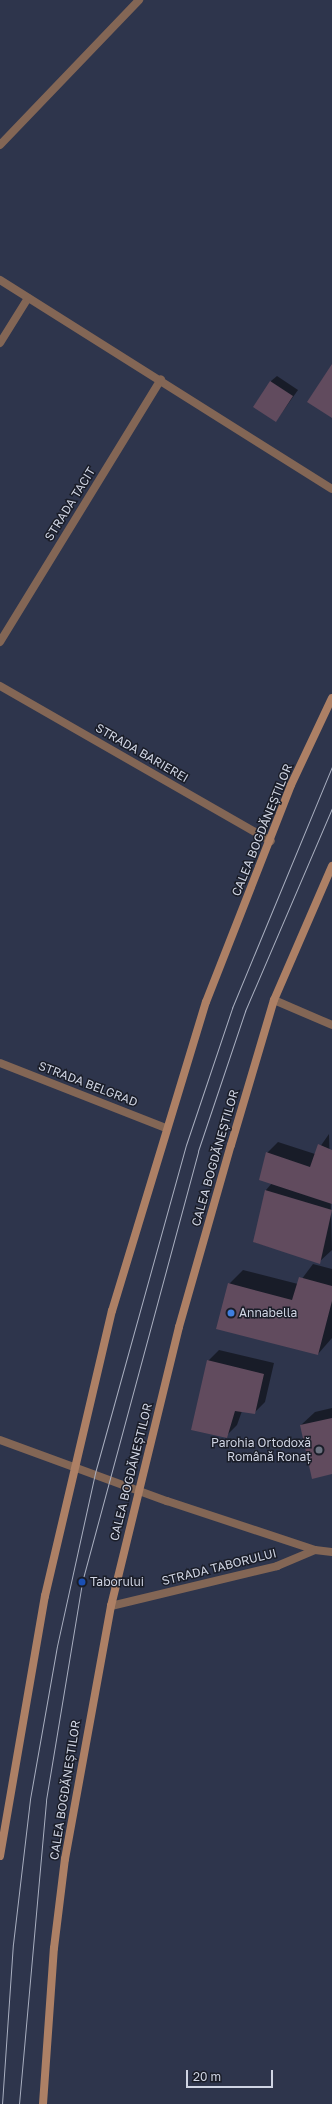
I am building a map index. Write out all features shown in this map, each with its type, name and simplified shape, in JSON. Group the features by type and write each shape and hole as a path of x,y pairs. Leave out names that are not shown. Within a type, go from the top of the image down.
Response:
{"main road":[{"name":"CALEA BOGDĂNEȘTILOR","path":"0,1856 45,1596 112,1311 166,1128 206,1002 292,785 332,698"},
{"name":"CALEA BOGDĂNEȘTILOR","path":"43,2104 54,1948 65,1859 111,1606 138,1490 178,1327 274,1000 332,866"}],"street":[{"path":"0,146 139,0"},
{"path":"0,280 161,379 332,489"},
{"path":"0,343 28,298"},
{"name":"STRADA TACIT","path":"0,642 161,379"},
{"name":"STRADA BARIEREI","path":"0,686 271,841"},
{"path":"274,1000 332,1025"},
{"name":"STRADA BELGRAD","path":"0,1063 166,1128"},
{"path":"0,1440 138,1490 316,1550"},
{"name":"STRADA TABORULUI","path":"111,1606 277,1566 316,1550 332,1552"}],"building":[{"path":"332,364 332,418 307,402"},
{"path":"270,381 293,396 276,422 253,407"},
{"path":"318,1144 332,1150 332,1204 259,1180 266,1152 310,1167"},
{"path":"265,1190 332,1210 320,1264 253,1242"},
{"path":"299,1277 332,1286 332,1301 318,1355 216,1329 228,1283 292,1300"},
{"path":"207,1360 264,1374 255,1414 235,1411 227,1438 191,1430"},
{"name":"Parohia Ortodoxă Română Ronaț","path":"332,1418 332,1474 312,1479 300,1425"}],"tram line":[{"path":"2,2104 13,1944 30,1799 57,1646 95,1473 186,1145 232,1008 332,766"},
{"path":"19,2104 46,1800 82,1582 198,1151 245,1011 332,808"}],"place":[{"name":"Annabella","path":"231,1313"},
{"name":"Parohia Ortodoxă Română Ronaț","path":"319,1450"},
{"name":"Taborului","path":"82,1582"}]}
